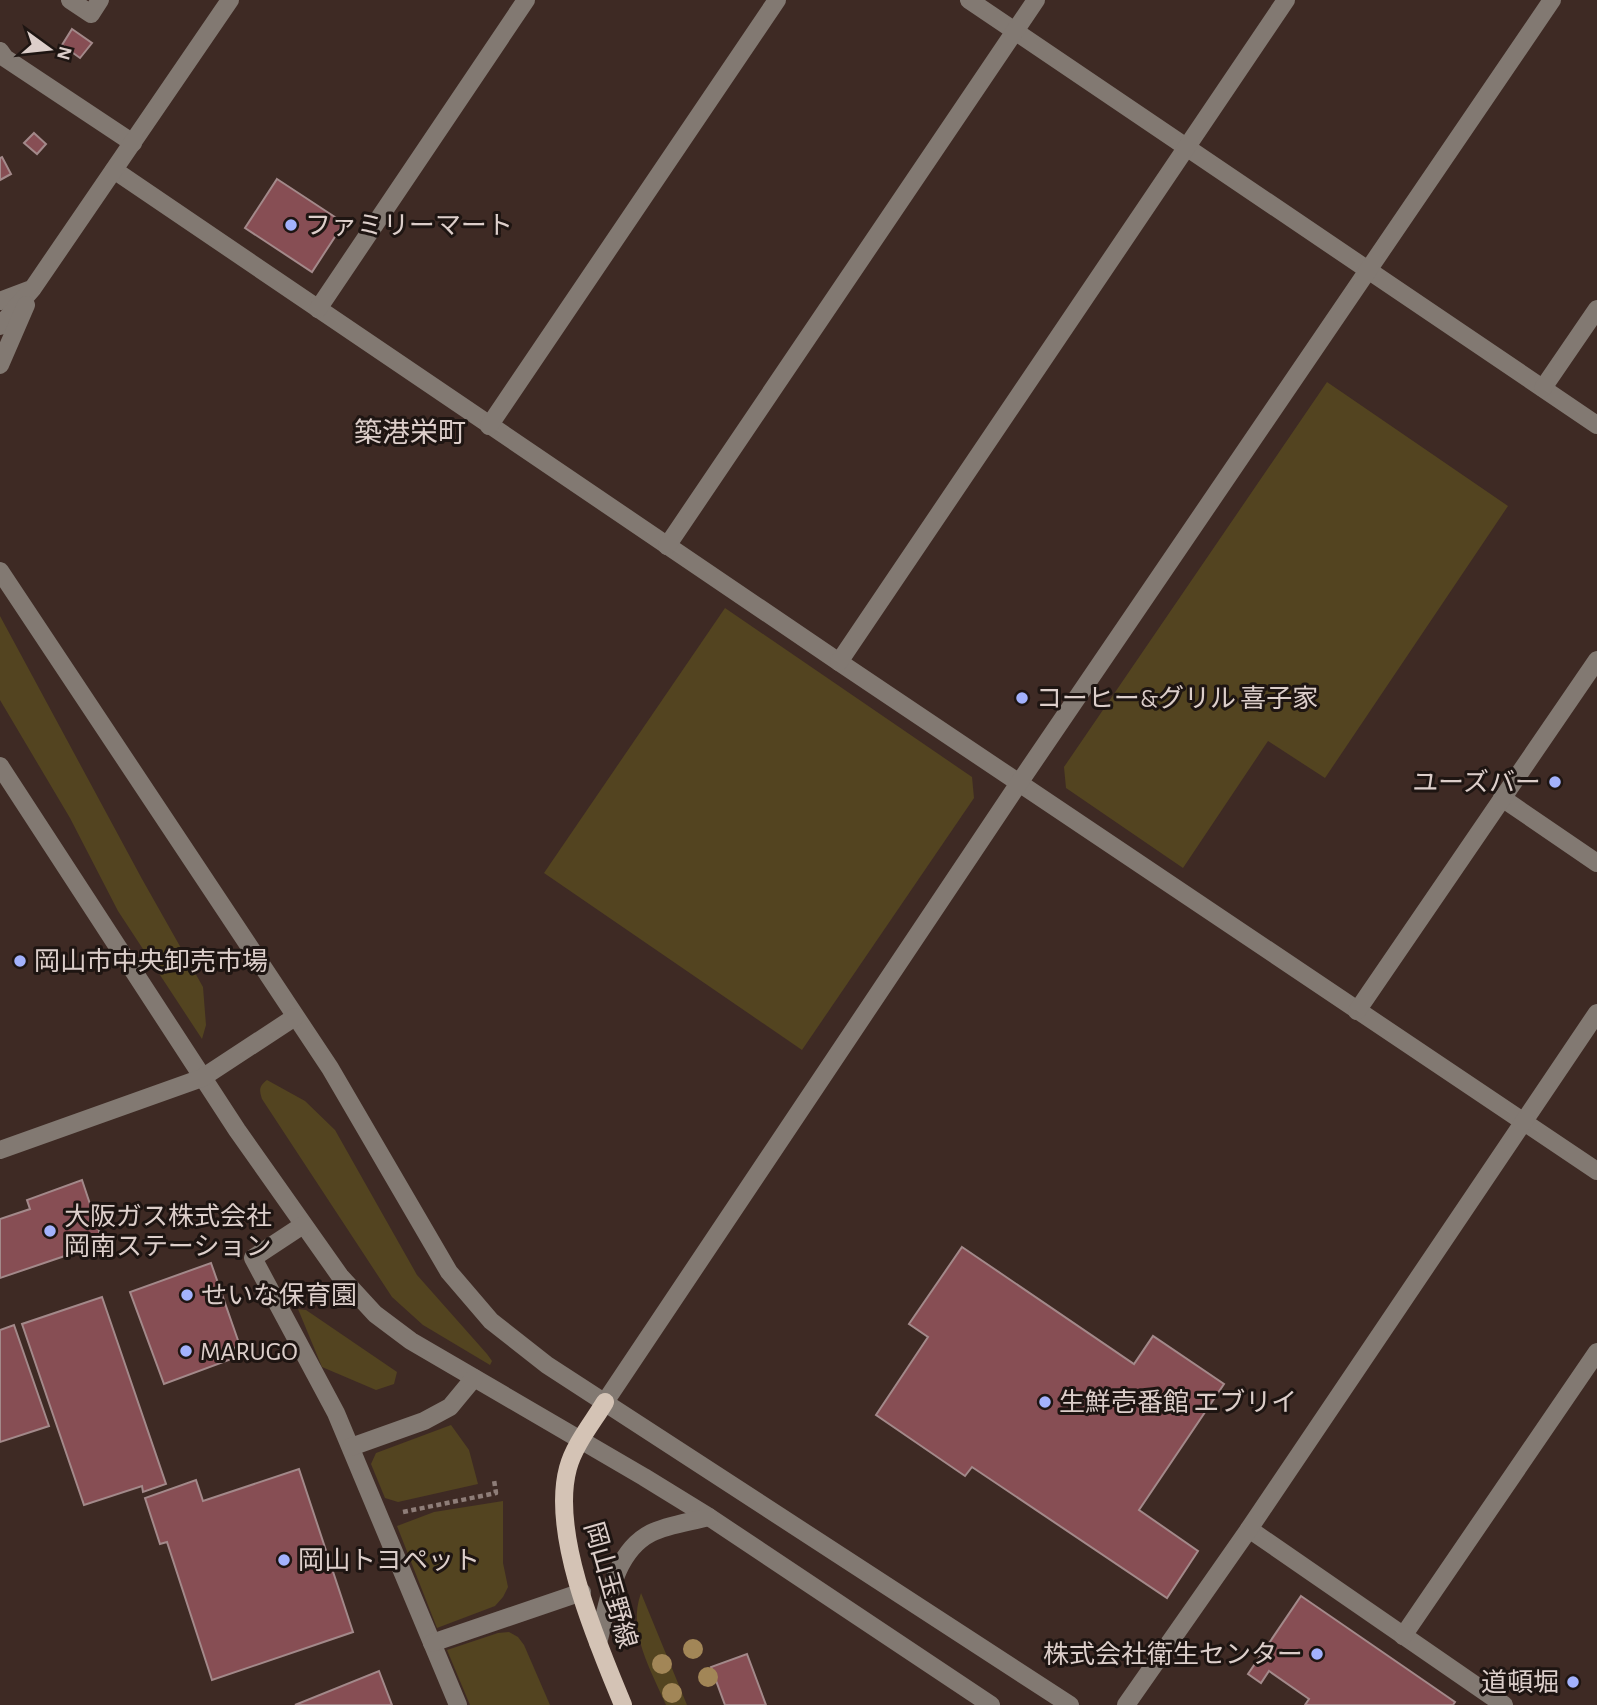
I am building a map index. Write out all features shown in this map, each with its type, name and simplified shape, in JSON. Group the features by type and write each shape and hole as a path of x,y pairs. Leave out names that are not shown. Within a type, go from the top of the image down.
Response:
{"main road":[{"name":"岡山玉野線","path":"605,1402 568,1465 562,1498 569,1550 598,1643 622,1705"}],"street":[{"path":"70,0 91,13 100,0"},
{"path":"0,326 33,288 230,0"},
{"path":"317,309 526,0"},
{"path":"489,425 777,0"},
{"path":"969,0 1597,425"},
{"path":"667,546 1036,0"},
{"path":"839,662 1286,0"},
{"path":"605,1402 1019,783 1552,0"},
{"path":"2,57 133,143"},
{"path":"114,170 667,546 1597,1171"},
{"path":"0,301 33,288"},
{"path":"0,365 33,288"},
{"path":"1543,388 1597,309"},
{"path":"0,571 330,1068 449,1272 491,1321 547,1365 1070,1705"},
{"path":"1357,1010 1597,660"},
{"path":"0,766 202,1078 303,1225 374,1314 411,1341 709,1517 991,1705"},
{"path":"1502,798 1597,863"},
{"path":"1126,1705 1249,1529 1597,1013"},
{"path":"0,1150 202,1078 295,1017"},
{"path":"303,1225 253,1258 337,1413 458,1705"},
{"path":"1403,1636 1597,1352"},
{"path":"351,1447 424,1421 450,1407 474,1378"},
{"path":"598,1643 619,1565 632,1548 650,1534 709,1517"},
{"path":"1249,1529 1504,1705"},
{"path":"432,1643 582,1592"}],"path":[{"path":"380,1517 496,1493 494,1480"}],"shaded area":[{"path":"1327,382 1508,506 1325,778 1268,741 1183,868 1066,788 1064,767"},
{"path":"725,608 972,777 974,798 802,1050 544,873"},
{"path":"0,616 203,987 206,1025 202,1039 118,911 70,818 0,700"},
{"path":"267,1080 305,1101 335,1130 417,1275 487,1354 492,1361 490,1365 423,1325 392,1297 262,1099 260,1088"},
{"path":"298,1309 306,1310 397,1372 394,1384 376,1390 322,1367"},
{"path":"451,1425 469,1450 478,1484 398,1502 385,1498 371,1464 376,1453"},
{"path":"503,1501 503,1563 508,1587 503,1597 495,1606 437,1628 397,1526 434,1512"},
{"path":"641,1593 687,1705 666,1705 648,1664 637,1622"},
{"path":"509,1632 518,1637 524,1645 550,1705 470,1705 447,1650 498,1633"}],"building":[{"path":"72,29 92,43 80,58 62,45"},
{"path":"34,133 46,144 37,154 24,143"},
{"path":"2,157 11,174 0,180 0,158"},
{"path":"277,179 344,223 312,272 245,228"},
{"name":"大阪ガス株式会社 岡南ステーション","path":"82,1180 103,1243 0,1278 0,1219 30,1209 27,1200"},
{"path":"962,1247 1134,1364 1153,1336 1224,1384 1139,1510 1198,1551 1167,1598 972,1467 965,1476 876,1415 928,1337 909,1324"},
{"path":"211,1263 240,1346 234,1348 237,1357 164,1384 130,1292"},
{"path":"102,1297 166,1484 143,1492 142,1486 84,1505 22,1324"},
{"path":"14,1325 49,1426 0,1442 0,1330"},
{"path":"299,1469 353,1632 212,1680 167,1542 160,1544 145,1498 196,1480 203,1501"},
{"path":"1301,1596 1455,1702 1453,1705 1305,1705 1309,1699 1269,1671 1261,1683 1248,1674"},
{"path":"747,1654 766,1705 725,1705 711,1667"},
{"path":"379,1671 392,1705 295,1705"}],"place":[{"name":"ファミリーマート","path":"291,225"},
{"name":"コーヒー&グリル 喜子家","path":"1022,698"},
{"name":"ユーズバー","path":"1555,782"},
{"name":"岡山市中央卸売市場","path":"20,961"},
{"name":"大阪ガス株式会社 岡南ステーション","path":"50,1231"},
{"name":"せいな保育園","path":"187,1295"},
{"name":"MARUGO","path":"186,1351"},
{"name":"生鮮壱番館 エブリイ","path":"1045,1402"},
{"name":"岡山トヨペット","path":"284,1560"},
{"name":"株式会社衛生センター","path":"1317,1654"},
{"name":"道頓堀","path":"1573,1682"}],"district":[{"name":"築港栄町","path":"410,432"}]}
